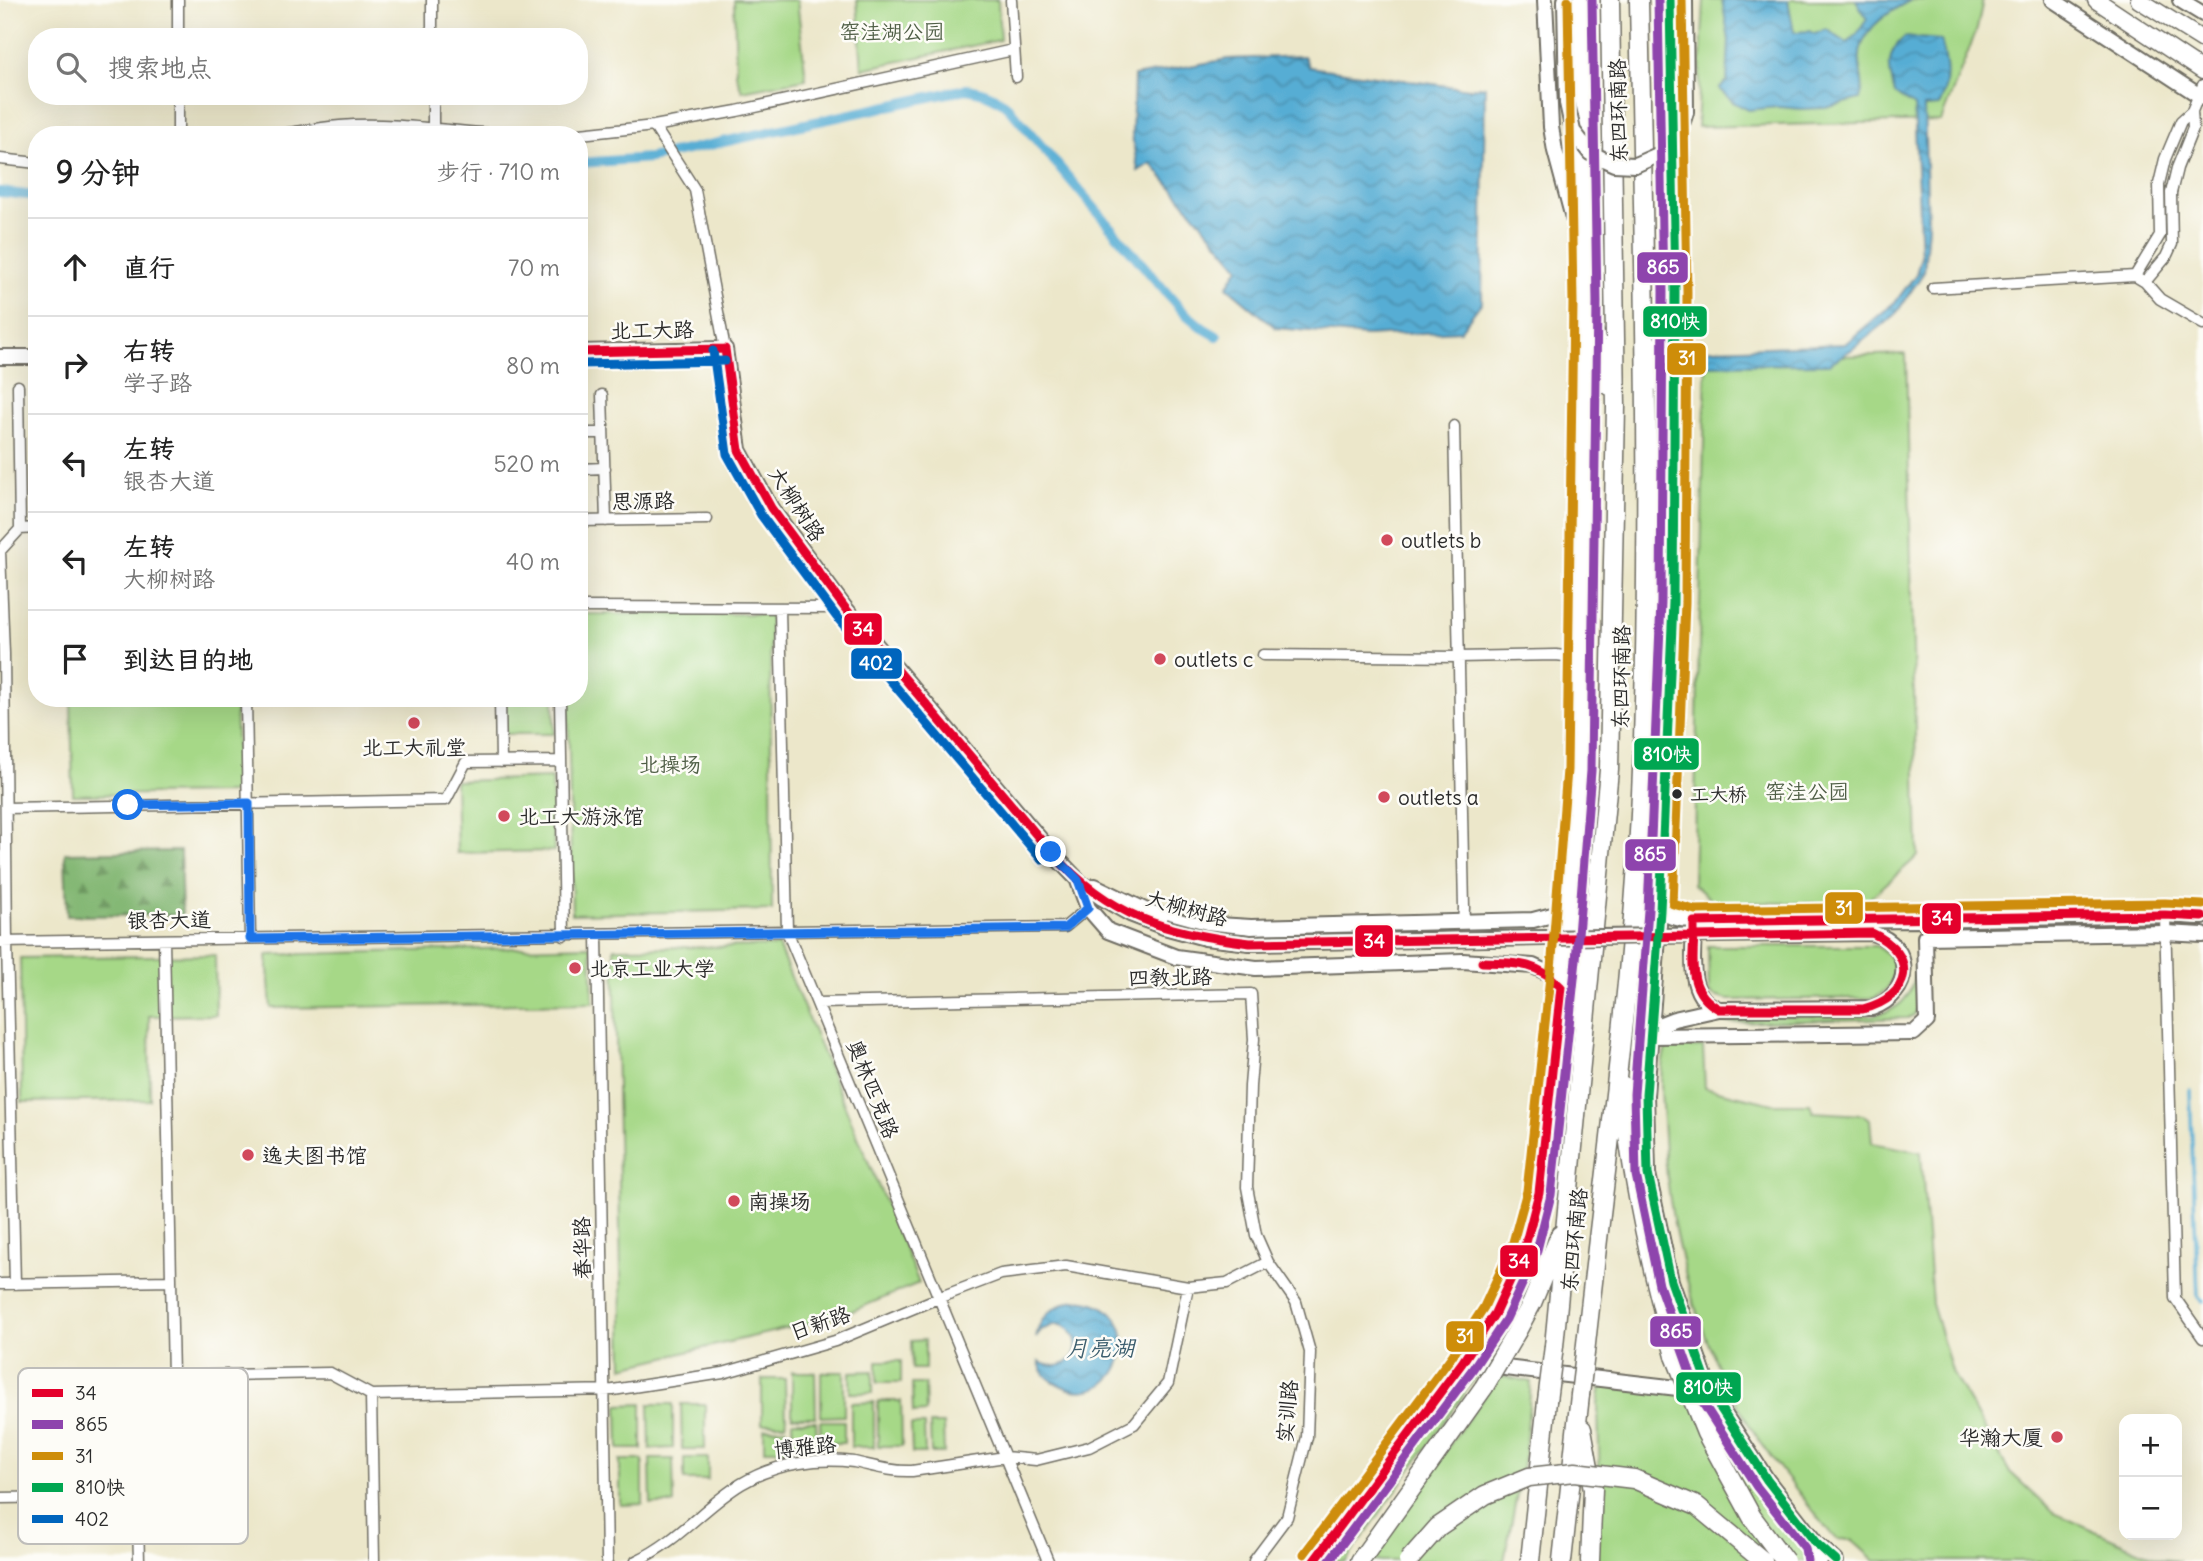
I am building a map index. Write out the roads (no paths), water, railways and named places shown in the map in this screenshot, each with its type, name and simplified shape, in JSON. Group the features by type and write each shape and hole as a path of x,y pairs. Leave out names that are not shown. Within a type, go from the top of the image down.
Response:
{"highway":[{"name":"东四环南路","path":"1530,1561 1554,1346 1609,770 1616,407 1610,0"},
{"name":"东四环南路","path":"1579,1402 1619,1048 1642,772 1647,405 1639,0"},
{"path":"1647,405 1675,292"},
{"path":"1585,302 1616,407"},
{"path":"1619,1048 1627,1136 1640,1213 1655,1286 1675,1356 1706,1433 1752,1517 1785,1561"},
{"path":"1360,1561 1484,1387 1532,1303 1566,1222"},
{"path":"1562,1561 1579,1402"},
{"path":"1579,1402 1593,1489 1590,1561"},
{"path":"1408,1561 1438,1527 1485,1495 1529,1477 1575,1472 1633,1479 1697,1506 1763,1561"}],"main road":[{"path":"2096,0 2203,71"},
{"path":"2139,0 2203,40"}],"street":[{"path":"178,0 178,28"},
{"path":"432,0 432,28"},
{"path":"1011,0 1016,77"},
{"path":"1545,0 1551,127 1583,256"},
{"path":"1565,0 1567,103 1573,131 1590,153 1614,164 1635,165 1660,154 1678,136 1686,112 1685,0"},
{"path":"1314,1561 1462,1363 1496,1313 1524,1250 1539,1192 1561,987 1579,771 1585,302 1580,0"},
{"path":"1670,0 1675,292 1674,602 1660,911 1646,1094 1648,1174 1671,1281 1710,1392 1767,1480 1816,1543 1836,1561"},
{"path":"2053,0 2202,93 2192,111 2181,121 2165,159 2159,184 2160,235 2135,276"},
{"path":"2180,0 2203,14"},
{"path":"588,133 654,126 750,108 1013,50"},
{"path":"178,105 178,126"},
{"path":"433,105 433,126"},
{"path":"2145,282 2166,257 2172,244 2171,193 2177,168 2193,128 2192,111"},
{"path":"654,126 695,190 724,349"},
{"path":"0,159 28,162"},
{"path":"1933,288 2135,276 2145,282 2160,299 2203,324"},
{"name":"北工大路","path":"588,352 724,349"},
{"name":"大柳树路","path":"724,349 739,450 771,508 845,608 1051,852 1078,880 1102,898 1130,914 1164,927 1205,938 1250,943 1872,933 1884,937 1899,951 1904,972 1898,991 1890,1000 1872,1008 1719,1009"},
{"path":"0,357 28,357"},
{"path":"15,1284 4,942 5,653 0,551 20,529 18,386"},
{"path":"602,394 606,520"},
{"path":"1454,426 1463,923 1468,929 1468,955 1463,961"},
{"path":"588,433 603,433"},
{"path":"588,469 605,468"},
{"name":"思源路","path":"588,521 707,519"},
{"path":"20,529 28,529"},
{"path":"588,607 845,608"},
{"name":"奥林匹克路","path":"780,608 787,931 1048,1561"},
{"path":"1263,655 1581,658"},
{"path":"246,707 250,939"},
{"path":"500,707 501,762"},
{"path":"560,707 564,936"},
{"path":"6,808 446,800 466,762 560,761"},
{"path":"1078,880 1112,892 1149,912 1186,922 1251,927 1533,920 1556,914 1569,901"},
{"path":"1078,880 1088,908 1108,931 1175,957 1256,968 1463,961 1532,966 1550,974 1561,987"},
{"name":"银杏大道","path":"4,942 1065,928 1088,908"},
{"path":"1660,911 1694,922 2165,915 2203,917"},
{"path":"2165,915 2175,1298 2203,1338"},
{"path":"1651,1032 1914,1033 1927,1021 1924,920"},
{"path":"1694,922 1693,975 1697,989 1708,1005 1719,1009"},
{"path":"1925,937 2165,933 2203,935"},
{"name":"春华路","path":"597,935 607,1561"},
{"path":"164,940 173,1368"},
{"name":"四教北路","path":"817,1003 1251,994 1254,1039 1247,1187 1255,1235 1268,1262"},
{"path":"1651,1032 1674,1019 1719,1009"},
{"name":"日新路","path":"371,1395 603,1391 723,1373 835,1341 938,1297 1001,1274 1066,1266 1188,1287 1227,1283 1268,1262"},
{"name":"实训路","path":"1254,1561 1287,1517 1307,1437 1310,1352 1296,1302 1268,1262"},
{"path":"0,1284 171,1281"},
{"name":"博雅路","path":"636,1561 662,1546 734,1487 778,1467 838,1461 912,1471 1005,1457 1036,1460 1089,1447 1134,1424 1168,1383 1188,1287"},
{"path":"1462,1363 1710,1392"},
{"path":"248,1375 330,1373 371,1395 374,1561"},
{"path":"0,1498 18,1498"},
{"path":"1816,1543 1820,1561"}],"water":[{"path":"1722,0 1788,0 1794,32 1809,31 1815,34 1826,29 1847,43 1867,19 1856,0 1911,0 1882,18 1867,34 1860,54 1860,99 1826,108 1778,107 1748,110 1733,102 1719,89 1727,81 1729,40"},
{"path":"1905,37 1941,40 1946,66 1945,89 1939,106 1924,107 1928,226 1924,272 1895,315 1829,364 1689,365 1690,350 1845,344 1896,301 1916,274 1921,256 1914,106 1895,94 1890,71 1891,56"},
{"path":"1304,56 1309,67 1469,89 1485,86 1482,302 1460,331 1366,336 1276,328 1227,287 1239,267 1151,163 1138,171 1132,136 1134,76 1228,59"},
{"name":"月亮湖","path":"1074,1300 1100,1306 1116,1319 1123,1336 1122,1355 1114,1373 1101,1386 1082,1391 1052,1381 1039,1362 1052,1366 1071,1359 1075,1352 1074,1335 1067,1328 1056,1324 1041,1330 1036,1338 1040,1324 1049,1313"}],"waterway":[{"path":"588,162 650,158 966,89 978,92 1009,108 1182,311 1217,336"},
{"path":"0,192 28,195"},
{"path":"2190,1090 2198,1297 2203,1302"}],"place":[{"name":"outlets b","path":"1387,540"},
{"name":"outlets c","path":"1160,659"},
{"name":"北工大礼堂","path":"414,723"},
{"name":"工大桥","path":"1677,794"},
{"name":"outlets a","path":"1384,797"},
{"name":"北工大游泳馆","path":"504,816"},
{"name":"北京工业大学","path":"575,968"},
{"name":"逸夫图书馆","path":"248,1155"},
{"name":"南操场","path":"734,1201"},
{"name":"华瀚大厦","path":"2057,1437"}],"park label":[{"name":"窑洼湖公园","path":"892,31"},
{"name":"北操场","path":"670,764"},
{"name":"窑洼公园","path":"1807,791"}]}
